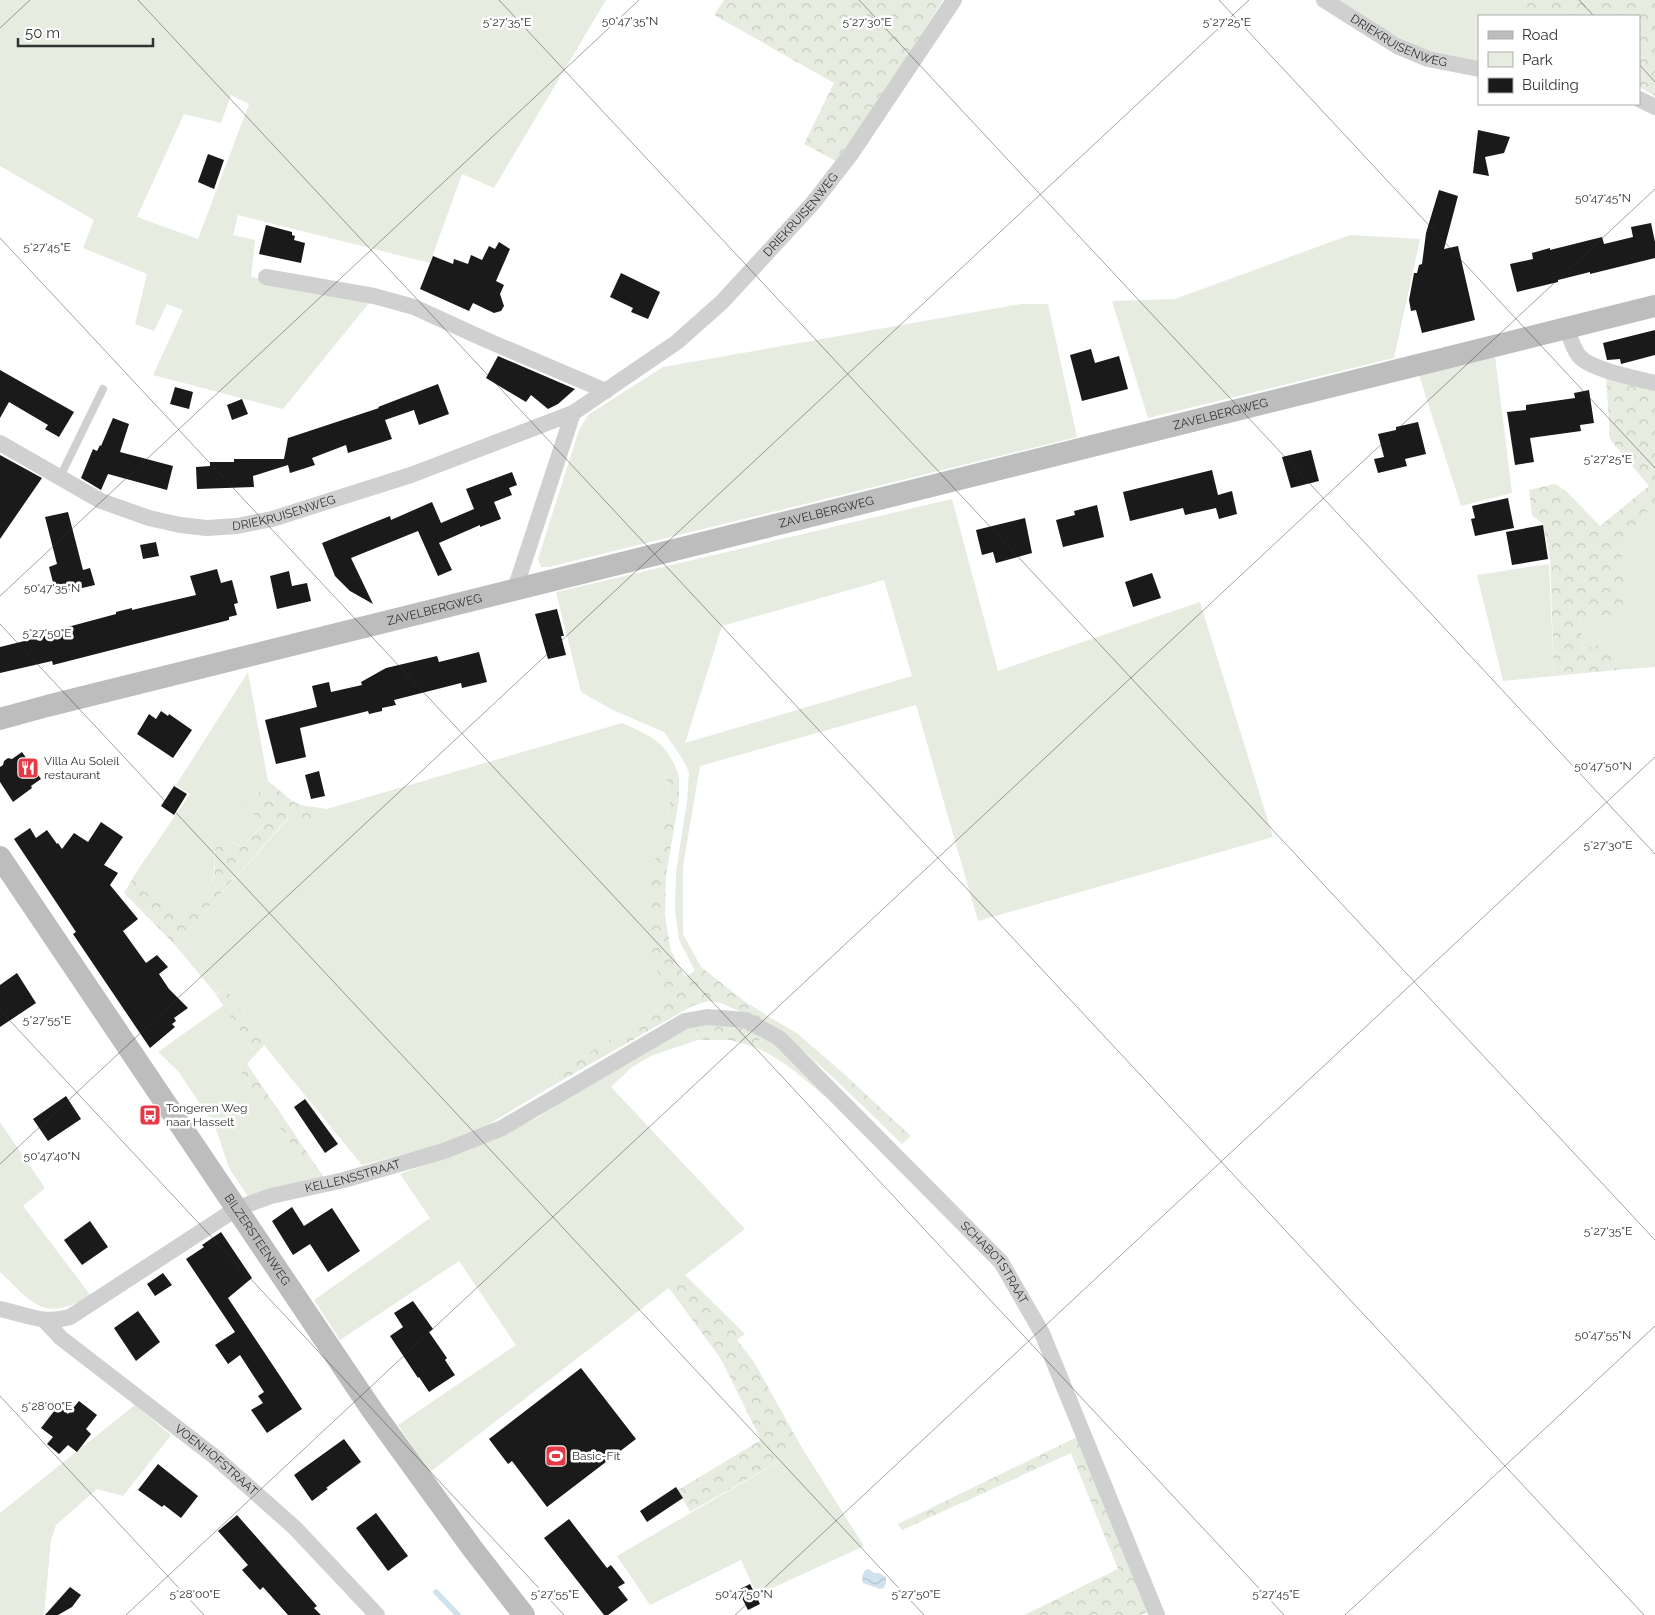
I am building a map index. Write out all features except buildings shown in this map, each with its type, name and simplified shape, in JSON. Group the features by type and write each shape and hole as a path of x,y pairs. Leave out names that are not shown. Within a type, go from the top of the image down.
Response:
{"main road":[{"name":"ZAVELBERGWEG","path":"0,719 1655,306"},
{"name":"BILZERSTEENWEG","path":"0,857 372,1410 472,1548 524,1615"}],"street":[{"name":"DRIEKRUISENWEG","path":"0,443 101,502 149,518 180,525 207,528 237,526 272,519 411,474 573,413 677,342 722,302 812,203 851,154 954,0"},
{"name":"DRIEKRUISENWEG","path":"1324,0 1397,46 1428,59 1478,69"},
{"path":"1640,100 1655,107"},
{"path":"266,277 374,296 414,307 606,391"},
{"path":"1567,327 1573,347 1580,358 1592,366 1655,383"},
{"path":"514,590 520,577 573,413"},
{"name":"KELLENSSTRAAT","path":"0,1309 44,1320 57,1321 70,1317 236,1208 271,1196 344,1180 444,1151 502,1128 685,1021 707,1017"},
{"name":"SCHABOTSTRAAT","path":"707,1017 746,1020 779,1038 1001,1262 1042,1332 1157,1615"},
{"name":"VOENHOFSTRAAT","path":"44,1320 61,1338 214,1458 295,1528 377,1615"}],"lane":[{"path":"60,478 103,389"}],"green space":[{"path":"0,0 606,0 494,188 462,174 430,263 238,215 233,235 255,240 251,277 369,303 283,409 153,375 183,310 167,304 154,331 135,324 147,274 83,248 94,220 0,166","holes":["231,95 249,104 198,239 137,217 184,114 221,123"]},
{"path":"724,0 943,0 867,120 836,161 804,144 834,83 714,15"},
{"path":"1335,0 1524,0 1532,15 1478,15 1478,61 1424,51"},
{"path":"1524,0 1655,0 1655,96 1640,88 1640,15 1532,15"},
{"path":"1350,235 1420,239 1394,358 1148,418 1112,301 1175,299"},
{"path":"1021,304 1048,304 1077,437 549,567 541,567 538,559 579,430 588,415 663,367"},
{"path":"1495,356 1512,493 1461,506 1419,375"},
{"path":"1606,376 1655,391 1655,508 1651,507 1621,548 1628,613 1580,618 1583,648 1613,643 1617,670 1554,676 1550,557 1543,524 1532,515 1529,490 1555,484 1567,492 1600,526 1649,486 1610,439"},
{"path":"952,499 998,671 1200,602 1273,837 978,921 916,705 700,766 683,866 683,934 701,967 695,971 679,940 675,911 676,872 687,801 689,772 664,732 613,710 581,692 556,592","holes":["884,580 912,676 685,743 722,626"]},
{"path":"1651,507 1655,508 1655,667 1617,670 1613,644 1583,648 1580,617 1627,613 1621,548"},
{"path":"1549,564 1554,676 1503,681 1477,575"},
{"path":"248,672 268,781 247,806 264,824 241,847 233,842 214,852 214,872 209,887 199,900 184,912 133,877 190,794 176,785"},
{"path":"622,723 660,744 671,757 675,766 666,771 670,805 651,874 654,962 667,1004 555,1074 559,1082 484,1127 461,1139 362,1165 264,1045 268,1042 225,988 216,994 175,945 289,818 309,830 327,809"},
{"path":"675,766 679,776 679,800 666,875 665,917 671,951 685,977 701,967 744,1001 771,1018 766,1023 721,1003 708,1001 692,1006 559,1082 555,1074 667,1004 654,962 648,925 651,874 670,805 666,771"},
{"path":"268,781 292,801 300,805 327,809 309,831 288,818 175,945 124,893 136,873 183,911 196,903 206,892 213,879 217,845 229,842 241,847 264,825 247,806"},
{"path":"225,988 268,1042 247,1064 325,1179 317,1181 237,1066 253,1050 216,995"},
{"path":"224,1005 253,1051 237,1066 317,1181 249,1198 229,1168 215,1126 178,1071 158,1052"},
{"path":"771,1018 798,1034 844,1074 837,1081 800,1048 766,1023"},
{"path":"729,1023 763,1033 755,1047 730,1040 698,1040 696,1024"},
{"path":"696,1024 698,1040 653,1055 632,1067 611,1087 745,1229 430,1472 398,1425 516,1345 459,1261 340,1340 314,1300 430,1218 400,1174 481,1144 537,1118 597,1078"},
{"path":"763,1033 832,1088 824,1096 800,1075 755,1047"},
{"path":"844,1074 911,1136 902,1144 837,1081"},
{"path":"0,1122 45,1188 23,1206 91,1296 74,1304 50,1309 40,1306 31,1301 0,1272"},
{"path":"685,1275 745,1334 737,1340 754,1362 802,1448 690,1512 678,1490 761,1440 721,1359 669,1288"},
{"path":"135,1405 171,1435 123,1496 97,1489 56,1525 51,1540 44,1615 0,1615 0,1513"},
{"path":"1079,1436 1149,1611 1141,1615 1024,1615 1118,1569 1071,1453 902,1530 898,1524"},
{"path":"802,1448 864,1546 757,1595 741,1560 650,1605 617,1556"}],"water":[{"path":"869,1569 886,1577 884,1588 880,1589 863,1583 862,1577 865,1570"}],"waterway":[{"path":"436,1592 458,1615"}],"place":[{"name":"Villa Au Soleil restaurant","path":"28,768"},
{"name":"Tongeren Weg naar Hasselt","path":"150,1115"},
{"name":"Basic-Fit","path":"556,1456"}]}
